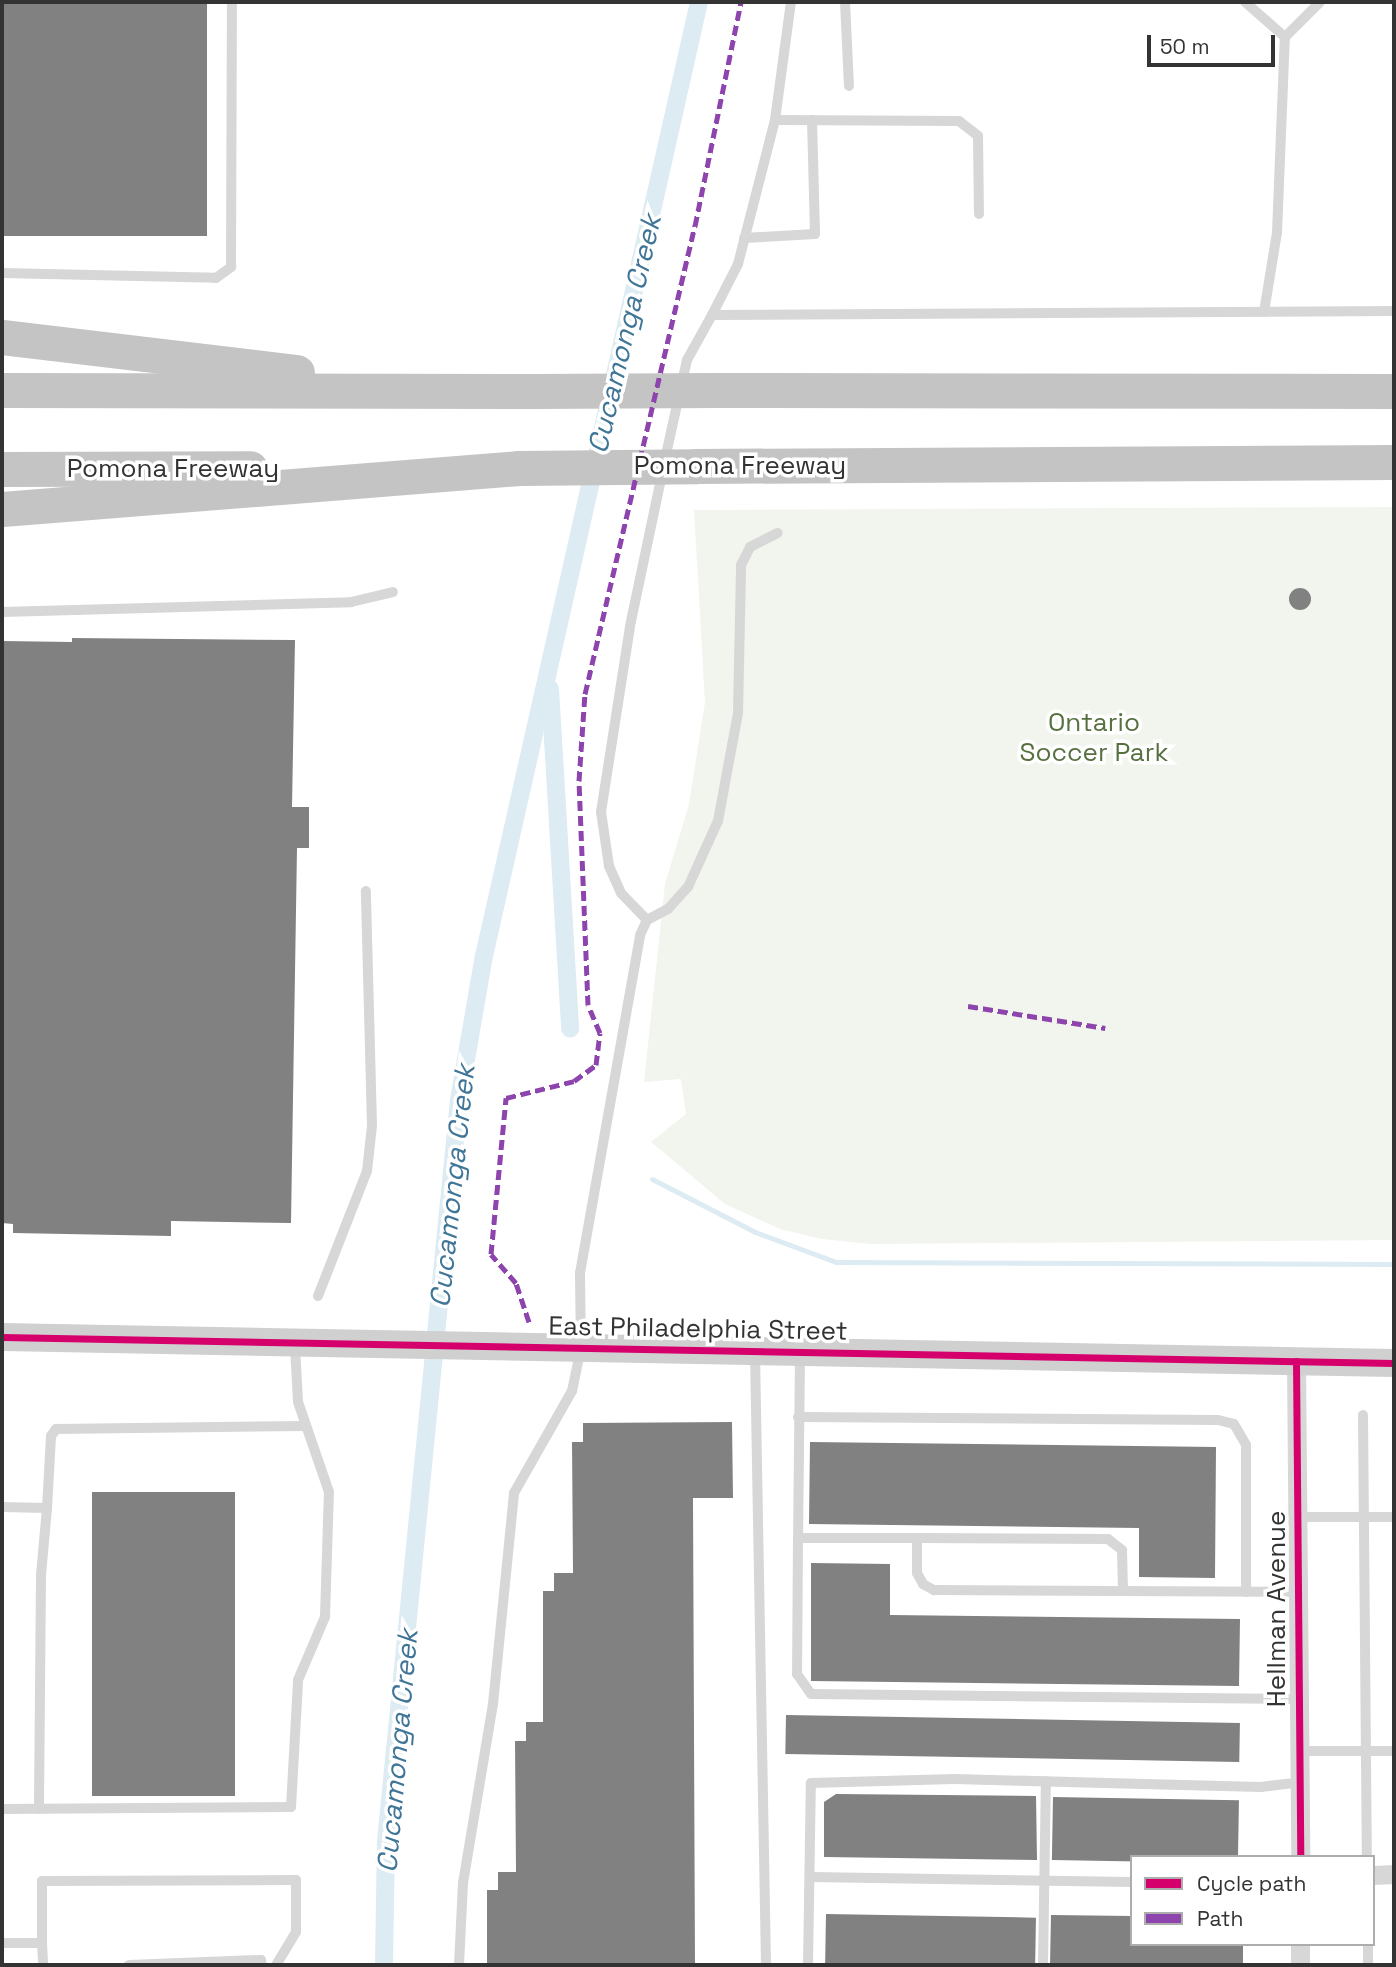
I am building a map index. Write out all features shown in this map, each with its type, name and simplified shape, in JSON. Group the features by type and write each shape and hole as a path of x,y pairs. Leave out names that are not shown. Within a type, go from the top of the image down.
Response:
{"highway":[{"path":"2,337 457,391"},
{"path":"2,390 1394,391"},
{"name":"Pomona Freeway","path":"2,469 1394,462"},
{"path":"2,509 519,468"}],"street":[{"name":"East Philadelphia Street","path":"2,1337 1394,1363"},
{"name":"Hellman Avenue","path":"1296,1361 1300,1855"},
{"path":"1375,1875 1394,1874"},
{"path":"1300,1946 1300,1965"}],"lane":[{"path":"2,273 216,278 231,267 232,2"},
{"path":"647,920 621,893 609,866 601,812 633,613 684,374 737,264 775,120 791,2"},
{"path":"845,2 849,86"},
{"path":"1245,2 1285,37"},
{"path":"1264,312 1277,233 1285,37 1320,2"},
{"path":"775,120 959,121 978,136 979,214"},
{"path":"744,238 815,234 812,120"},
{"path":"712,315 1394,311"},
{"path":"459,1965 463,1883 493,1704 514,1493 572,1391 581,1348 580,1273 637,951 647,920 668,908 688,887 718,821 737,713 741,565 750,547 778,533"},
{"path":"2,612 351,602 393,592"},
{"path":"318,1296 367,1171 372,1126 366,891"},
{"path":"2,1809 291,1807 298,1681 325,1617 329,1492 298,1402 295,1342"},
{"path":"755,1352 766,1965"},
{"path":"800,1353 797,1674 811,1694 1298,1699"},
{"path":"1363,1415 1367,1855"},
{"path":"798,1417 1218,1420 1234,1424 1244,1436 1245,1445 1246,1592"},
{"path":"40,1809 41,1575 51,1436 56,1429 306,1426"},
{"path":"2,1507 47,1508"},
{"path":"1297,1517 1394,1517"},
{"path":"798,1538 1108,1539 1122,1550 1123,1591"},
{"path":"917,1538 917,1573 923,1584 934,1590 1298,1592"},
{"path":"1299,1751 1394,1751"},
{"path":"1043,1965 1046,1781"},
{"path":"808,1965 811,1783 1046,1781 1261,1787 1299,1782"},
{"path":"810,1877 1130,1882"},
{"path":"43,1965 42,1881 296,1880 296,1932 276,1965"},
{"path":"2,1943 42,1943"},
{"path":"1368,1946 1368,1965"},
{"path":"129,1965 261,1960 262,1965"}],"green space":[{"name":"Ontario Soccer Park","path":"1394,507 1394,1240 870,1244 822,1239 780,1229 725,1204 651,1142 686,1114 681,1079 644,1082 665,884 689,804 705,702 694,510"}],"building":[{"path":"2,2 207,2 207,236 2,236"},
{"path":"1300,588 1308,591 1311,599 1308,607 1300,610 1292,607 1289,599 1292,591"},
{"path":"72,638 295,640 292,807 309,807 309,848 297,848 291,1223 171,1221 171,1236 13,1233 13,1224 2,1223 2,641 72,642"},
{"path":"732,1422 733,1498 693,1498 695,1965 487,1965 487,1890 498,1890 498,1872 516,1872 515,1741 526,1741 526,1722 543,1722 543,1591 554,1591 554,1573 573,1573 572,1442 583,1442 583,1423"},
{"path":"810,1442 1216,1447 1215,1578 1139,1577 1139,1528 809,1524"},
{"path":"92,1492 235,1492 235,1796 92,1796"},
{"path":"811,1563 890,1564 890,1615 1240,1619 1239,1686 811,1681"},
{"path":"786,1715 1240,1723 1239,1762 785,1754"},
{"path":"836,1794 1036,1796 1037,1860 824,1857 824,1802"},
{"path":"1053,1797 1239,1800 1238,1855 1130,1855 1130,1861 1052,1860"},
{"path":"826,1914 1036,1918 1035,1965 825,1965"},
{"path":"1051,1915 1130,1916 1130,1946 1243,1946 1243,1965 1050,1965"}],"waterway":[{"name":"Cucamonga Creek","path":"384,1965 386,1841 459,1100 484,956 699,2"},
{"name":"Cucamonga Creek","path":"550,689 570,1028"},
{"path":"652,1179 755,1232 836,1262 1394,1264"}],"marked path":[{"path":"529,1322 516,1283 491,1254 506,1098 574,1081 596,1065 600,1033 588,1005 579,781 585,694 695,226 741,2"},
{"path":"968,1006 1105,1028"}],"cycle path":[{"path":"2,1337 1394,1363"},
{"path":"1296,1361 1300,1855"}]}
